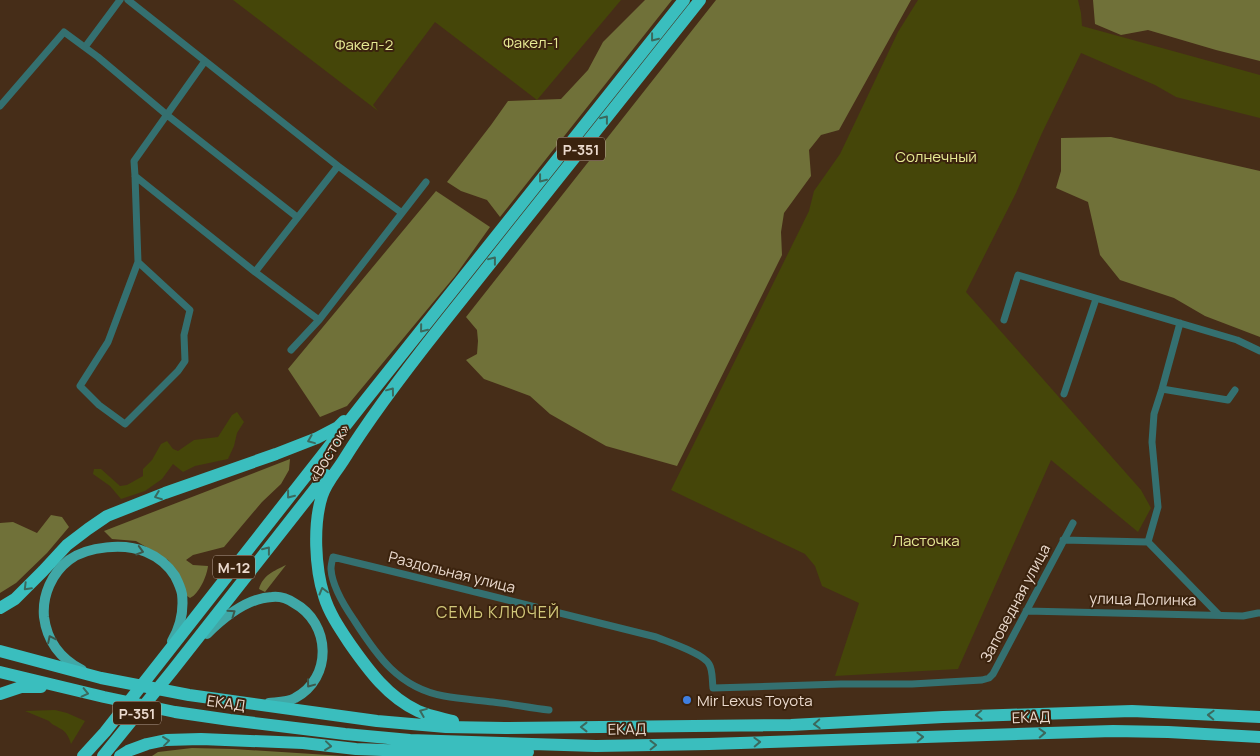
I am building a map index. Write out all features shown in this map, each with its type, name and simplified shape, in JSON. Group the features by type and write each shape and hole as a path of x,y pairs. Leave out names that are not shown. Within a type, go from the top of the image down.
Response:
{"highway":[{"name":"Р-351","path":"458,295 684,0"},
{"name":"Р-351","path":"458,295 700,0"},
{"name":"«Восток»","path":"84,756 105,732 364,402 458,295"},
{"name":"«Восток»","path":"458,295 415,360 362,430 322,495 318,513 317,550 319,576 331,613 375,679 387,690 418,710 434,716 452,721 505,728"},
{"path":"0,608 15,599 67,545 107,516 317,438 338,427 364,402"},
{"name":"Р-351","path":"103,756 362,430"},
{"name":"ЕКАД","path":"0,651 107,680 188,695 377,721 446,727 791,725 943,716 1123,711 1260,717"},
{"name":"ЕКАД","path":"0,672 104,698 175,712 345,734 410,740 596,746 1113,731 1260,737"},
{"path":"0,694 21,687 66,688"},
{"path":"120,756 147,744 166,740 201,739 303,743 356,749 462,753 547,751 596,746"}],"main road":[{"path":"107,680 79,669 59,654 48,636 44,619 46,593 56,572 78,554 97,549 125,547 145,552 168,567 178,581 183,601 183,614 173,640 154,668"},
{"path":"172,671 201,639 240,607 258,599 273,596 287,600 305,610 318,627 323,642 320,668 310,686 295,698 252,704"}],"street":[{"path":"84,48 120,0"},
{"path":"128,0 338,166 402,213"},
{"path":"0,106 64,32 297,217"},
{"path":"138,262 190,310 184,335 184,361 178,371 125,424 99,405 80,386 108,342 138,262 134,161 205,61"},
{"path":"255,272 338,166"},
{"path":"136,176 255,272 319,320"},
{"path":"291,350 319,320 426,182"},
{"path":"1004,320 1018,275 1237,340 1260,351"},
{"path":"1064,394 1096,298"},
{"path":"1180,323 1154,414 1152,442 1158,506 1148,542 1220,615"},
{"path":"1162,389 1228,400 1235,390"},
{"name":"Заповедная улица","path":"989,678 993,674 1073,523"},
{"name":"Заповедная улица","path":"1063,540 1148,542"},
{"name":"Раздольная улица","path":"549,710 444,696 423,690 402,679 389,668 373,649 346,609 337,591 331,569 333,558 656,637 691,650 705,659 710,664 713,688 912,684 989,678"},
{"name":"улица Долинка","path":"1026,611 1243,616 1259,611"}],"green space":[{"path":"233,0 621,0 537,100 435,22 373,105 378,111"},
{"name":"Солнечный","path":"918,0 1078,0 1082,26 1260,75 1260,118 1176,97 1155,85 1081,53 1042,133 1016,193 966,292 1141,490 1151,508 1138,532 1051,460 958,669 835,676 859,603 822,586 815,566 805,554 671,490 809,211 814,191 840,154 898,32"},
{"path":"237,412 244,422 237,433 228,459 195,466 183,472 173,464 162,479 145,491 121,499 110,486 93,474 94,469 101,469 120,486 127,485 143,476 143,469 152,460 161,444 167,441 173,449 178,451 194,440 218,437 232,415"},
{"path":"55,710 85,721 71,744 67,734 61,729 49,721 25,711"}],"shaded area":[{"path":"645,0 672,0 500,217 487,200 461,191 447,182 508,101 561,99 588,70 603,42"},
{"path":"716,0 911,0 839,130 821,135 809,150 811,176 784,213 781,232 782,255 677,466 606,446 550,414 530,396 484,379 466,360 477,354 478,341 477,330 466,317"},
{"path":"1093,0 1260,0 1260,61 1148,30 1121,35 1095,24"},
{"path":"1111,137 1260,171 1260,337 1205,316 1174,298 1120,280 1100,255 1088,202 1056,188 1061,171 1061,138"},
{"path":"436,191 490,227 455,276 347,406 320,417 288,369"},
{"path":"290,459 289,470 281,484 262,502 224,547 193,555 186,560 193,565 208,566 202,584 190,598 184,594 185,587 168,560 136,541 112,539 104,531"},
{"path":"51,515 62,517 69,527 47,553 16,583 0,593 0,523 13,522 37,533"},
{"path":"286,565 265,592 259,589 266,577"},
{"path":"192,748 344,756 152,756 158,752"}],"place":[{"name":"Mir Lexus Toyota","path":"687,700"}],"district":[{"name":"СЕМЬ КЛЮЧЕЙ","path":"498,612"}],"park label":[{"name":"Факел-1","path":"531,42"},
{"name":"Факел-2","path":"364,44"},
{"name":"Ласточка","path":"926,540"}]}
